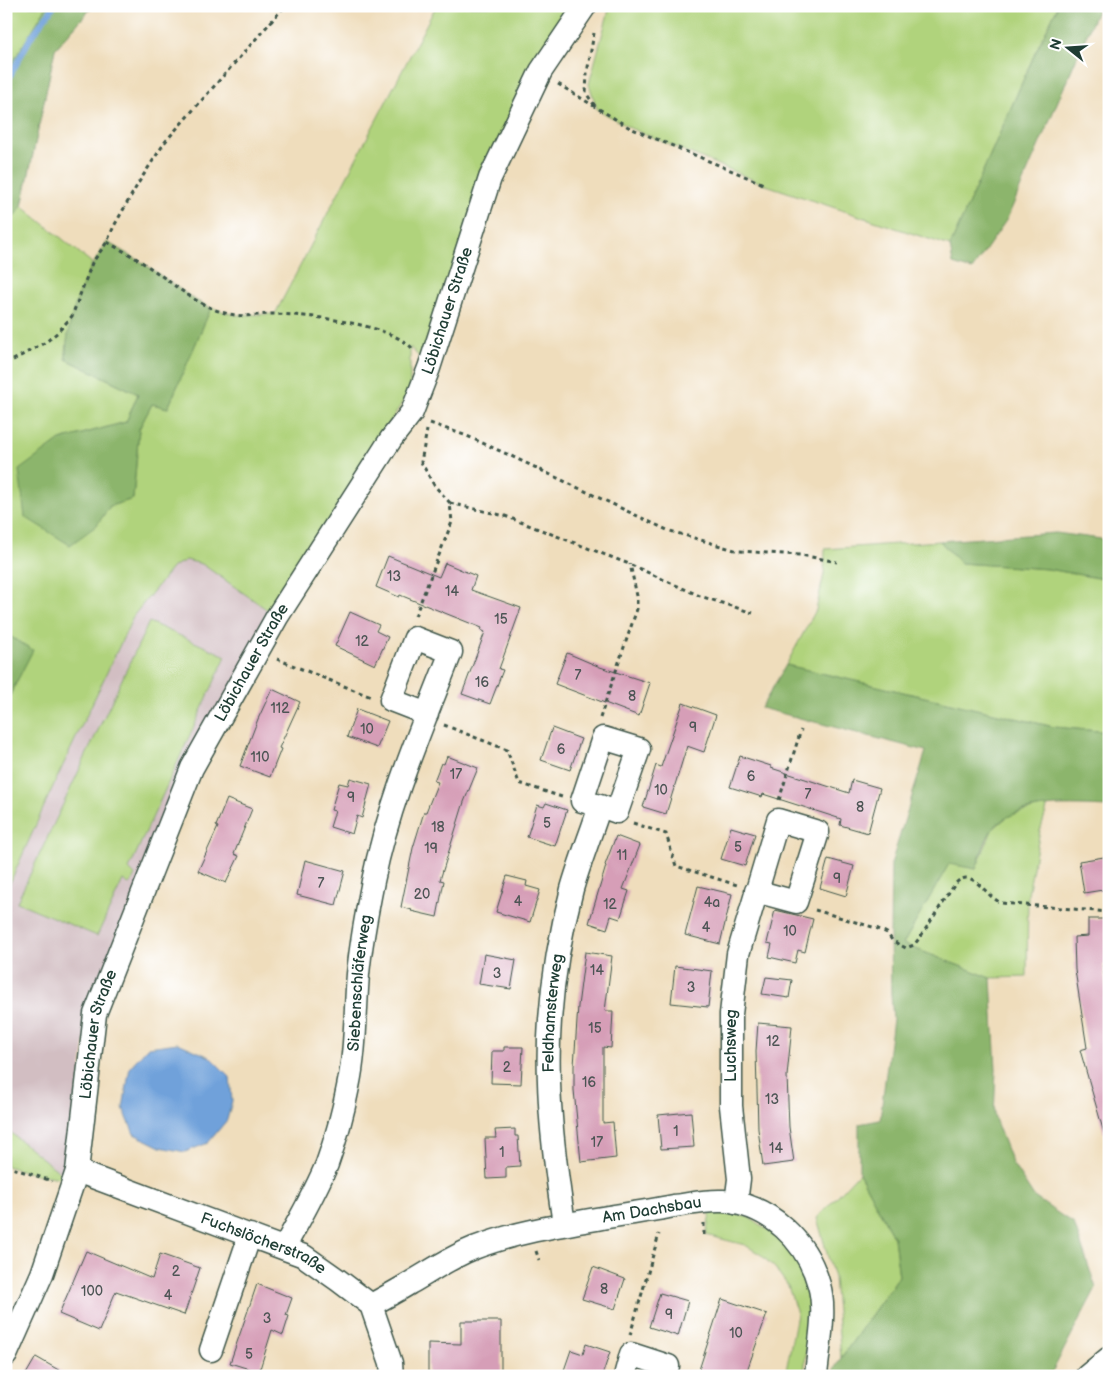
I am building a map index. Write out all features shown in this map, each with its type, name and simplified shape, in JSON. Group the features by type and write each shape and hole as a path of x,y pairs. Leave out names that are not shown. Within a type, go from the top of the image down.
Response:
{"street":[{"name":"Löbichauer Straße","path":"6,1355 42,1274 74,1179 95,1014 192,768 282,609 391,439 412,412 429,368 490,178 541,71 585,6"},
{"path":"415,638 391,700 426,716"},
{"name":"Siebenschläferweg","path":"284,1248 309,1202 327,1163 339,1124 349,1085 358,974 373,879 394,804 451,652 415,638"},
{"name":"Feldhamsterweg","path":"564,1224 554,1153 550,1095 550,1020 559,950 572,889 600,806 604,738 639,749 600,806"},
{"path":"756,891 796,902 818,832 778,820"},
{"name":"Luchsweg","path":"736,1203 739,1179 731,1106 731,1014 738,954 778,820"},
{"name":"Fuchslöcherstraße","path":"74,1179 250,1235 304,1256 370,1305"},
{"name":"Am Dachsbau","path":"370,1305 444,1263 473,1249 502,1239 564,1224 704,1202 723,1201 736,1203 756,1210 774,1220 789,1231 804,1248 820,1287 822,1309 816,1376"},
{"path":"211,1350 250,1235"},
{"path":"370,1305 391,1363 392,1376"},
{"path":"625,1376 631,1354 668,1366 664,1376"},
{"path":"1087,1376 1109,1358"}],"path":[{"path":"6,364 46,342 72,316 92,263 107,242 139,182 165,142 286,6"},
{"path":"594,30 587,73 586,93 597,109"},
{"path":"541,71 567,90 630,128 766,185"},
{"path":"107,242 143,263 195,300 211,308 236,316 275,314 326,318 378,329 410,346 429,368"},
{"path":"753,613 700,596 630,564 505,516 450,503 434,485 421,462 428,422 467,436 667,530 738,551 801,554 837,562"},
{"path":"415,638 411,624 452,522 450,503"},
{"path":"604,738 598,723 637,609 637,596 630,564"},
{"path":"257,651 376,699 391,700"},
{"path":"426,716 507,750 519,783 571,800 600,806 627,820 666,834 676,866 756,891"},
{"path":"778,820 776,810 801,730"},
{"path":"796,902 806,908 876,928 887,933 892,940 906,948 914,945 921,936 955,884 967,877 974,879 1000,904 1109,912"},
{"path":"6,1166 74,1179"},
{"path":"631,1354 628,1342 658,1234"},
{"path":"536,1249 539,1260"}],"shaded area":[{"path":"186,560 202,564 272,613 88,1011 68,1179 6,1129 6,892 134,614 173,567"}],"green space":[{"path":"6,6 93,6 55,49 22,206 92,263 71,322 66,359 138,394 126,422 60,440 96,526 110,506 133,499 139,429 152,404 168,408 211,308 236,315 275,314 436,6 585,6 541,71 429,368 410,347 410,390 272,613 202,564 186,560 173,567 134,615 50,793 6,892 6,703 32,650 6,634"},
{"path":"47,6 93,6 55,49 22,206 6,227 6,73"},
{"path":"610,6 1058,6 1036,51 950,246 766,185 630,128 597,109 589,84"},
{"path":"1058,6 1099,6 1007,219 972,270 953,264 950,246 1036,51"},
{"path":"107,242 143,263 195,300 211,308 168,408 152,404 139,429 133,499 110,506 96,526 70,545 25,517 19,470 60,440 126,422 138,394 66,359 69,328 78,298 91,268"},
{"path":"1056,533 1109,540 1109,580 1048,569 960,563 940,541"},
{"path":"940,541 960,563 1048,569 1109,580 1109,732 1054,727 786,665 816,610 824,574 825,549"},
{"path":"149,622 226,656 129,869 135,875 130,885 123,880 97,936 17,902"},
{"path":"6,634 33,650 6,703"},
{"path":"786,665 1054,727 1109,732 1109,807 1046,807 1030,809 1002,820 989,834 976,869 949,864 903,944 991,978 996,1069 994,1116 1012,1163 1034,1197 1074,1224 1096,1288 1050,1376 830,1376 899,1276 894,1238 859,1173 859,1124 880,1120 893,1019 890,935 891,864 926,751 761,708"},
{"path":"1048,805 1040,831 1028,894 1027,977 991,978 903,944 949,863 976,869 992,830 1008,816"},
{"path":"6,1129 68,1179 34,1174 6,1166"},
{"path":"859,1173 894,1238 899,1276 841,1358 834,1278 817,1218"},
{"path":"711,1209 748,1217 779,1237 805,1271 810,1307 804,1376 785,1376 797,1314 788,1286 775,1268 760,1254 745,1245 706,1235"}],"water":[{"path":"178,1043 210,1057 230,1077 232,1101 227,1120 208,1143 185,1152 160,1147 134,1134 123,1108 130,1067 148,1047"}],"building":[{"path":"388,556 439,577 445,563 476,576 471,590 521,608 499,669 503,670 490,704 462,694 485,632 481,630 482,628 376,587"},
{"path":"350,612 379,625 376,631 388,637 375,665 335,646"},
{"path":"567,653 600,667 650,683 639,716 555,684"},
{"path":"272,689 300,702 279,748 281,749 270,777 240,766"},
{"path":"683,703 716,715 704,752 687,746 666,814 643,807 656,765 661,767"},
{"path":"357,709 388,721 377,748 347,737"},
{"path":"552,728 581,739 570,770 541,760"},
{"path":"447,756 478,768 464,802 440,880 444,881 437,917 401,907 413,848 424,812 426,812 438,782 434,781 441,763 444,764"},
{"path":"740,756 849,793 852,780 880,788 868,833 840,825 841,819 763,794 762,797 730,787"},
{"path":"350,778 371,784 362,818 357,816 352,834 330,827 335,811 331,810 339,783 348,785"},
{"path":"227,799 252,809 234,854 239,856 226,883 198,871 218,827 216,826"},
{"path":"546,803 567,810 555,846 527,837 537,805 544,807"},
{"path":"731,827 755,834 745,866 721,859"},
{"path":"616,836 640,845 623,889 629,891 620,919 611,916 607,929 589,923 605,865"},
{"path":"1104,857 1109,889 1084,893 1079,861"},
{"path":"828,859 854,866 846,896 820,888"},
{"path":"305,860 345,871 336,905 297,895"},
{"path":"507,876 527,881 526,886 540,890 530,922 496,912"},
{"path":"698,886 732,894 720,944 685,935"},
{"path":"775,910 813,919 805,952 798,950 795,963 769,957 772,944 767,943"},
{"path":"1088,919 1107,919 1108,965 1103,965 1109,1006 1109,1132 1104,1133 1080,1050 1087,1048 1075,970 1074,937 1088,936"},
{"path":"585,952 612,956 605,1011 613,1011 611,1048 603,1047 603,1123 613,1122 616,1158 581,1162 574,1090 574,1066 578,1006"},
{"path":"484,954 516,960 511,989 479,984"},
{"path":"675,966 712,971 708,1007 671,1003"},
{"path":"766,977 792,980 789,998 762,994"},
{"path":"758,1023 792,1026 787,1076 789,1127 794,1162 763,1166 758,1129 756,1051"},
{"path":"504,1047 523,1047 521,1084 491,1083 492,1051 504,1051"},
{"path":"691,1112 694,1147 661,1149 658,1115"},
{"path":"515,1129 515,1136 518,1136 520,1166 506,1167 506,1178 487,1179 485,1138 496,1138 495,1130"},
{"path":"86,1251 152,1279 160,1254 200,1268 184,1315 116,1291 99,1331 59,1314"},
{"path":"593,1267 625,1279 615,1309 582,1299"},
{"path":"257,1284 292,1298 286,1315 289,1316 283,1335 272,1330 259,1372 230,1363"},
{"path":"660,1293 688,1301 678,1336 649,1327"},
{"path":"722,1299 767,1314 745,1376 697,1376"},
{"path":"461,1321 501,1321 501,1376 428,1376 428,1343 461,1344"},
{"path":"586,1344 610,1352 602,1376 562,1376 571,1350 583,1354"},
{"path":"36,1357 69,1376 25,1376"}],"waterway":[{"path":"6,83 31,37 54,6"}]}
